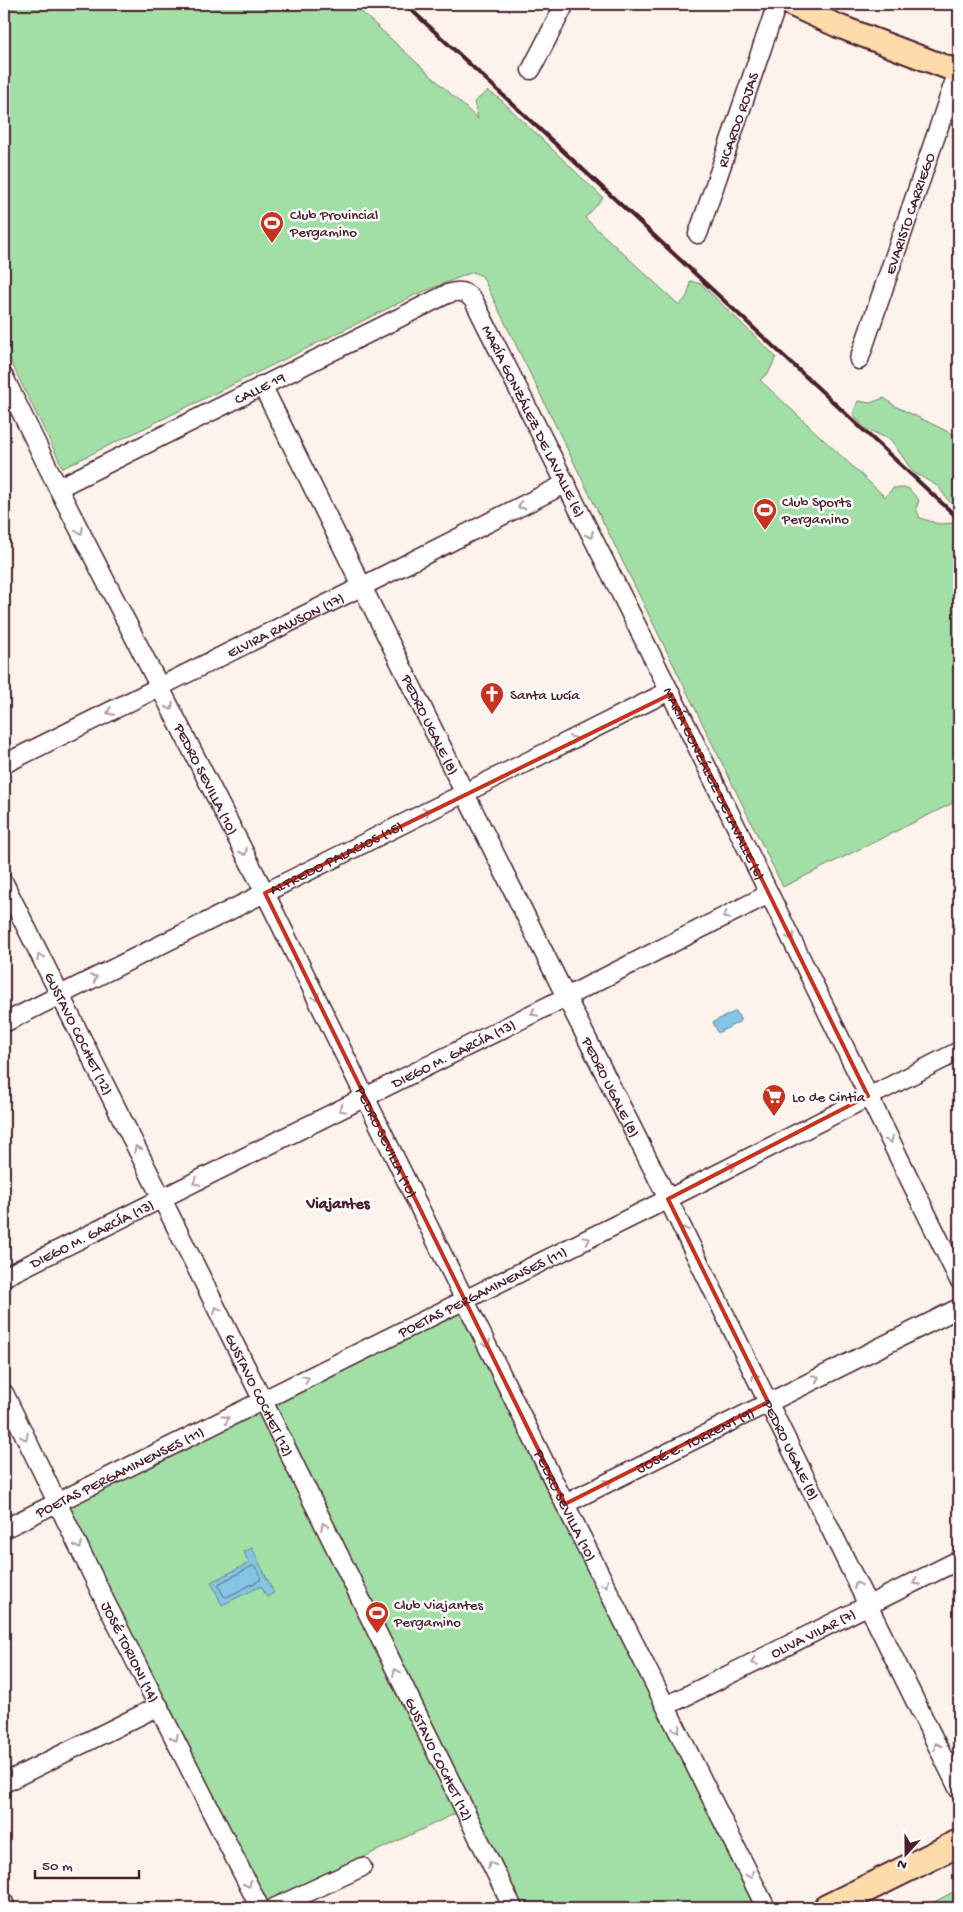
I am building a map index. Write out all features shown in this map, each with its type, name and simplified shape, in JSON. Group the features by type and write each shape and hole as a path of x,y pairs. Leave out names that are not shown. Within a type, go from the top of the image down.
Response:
{"highway":[{"path":"827,1908 959,1843"}],"main road":[{"path":"790,4 838,26 959,70"}],"street":[{"path":"531,70 565,4"},
{"name":"RICARDO ROJAS","path":"698,234 777,4"},
{"name":"EVARISTO CARRIEGO","path":"860,360 959,70"},
{"name":"CALLE 19","path":"58,488 447,294 462,292"},
{"name":"MARÍA GONZÁLEZ DE LAVALLE (6)","path":"462,292 469,295 474,301 670,691 959,1280"},
{"name":"PEDRO SEVILLA (10)","path":"4,377 58,488 265,893 766,1908"},
{"name":"PEDRO UGALE (8)","path":"262,385 361,588 668,1199 959,1790"},
{"name":"ELVIRA RAWSON (17)","path":"4,764 361,588 565,484"},
{"name":"ALFREDO PALACIOS (15)","path":"4,1023 670,691"},
{"name":"GUSTAVO COCHET (12)","path":"4,883 513,1908"},
{"name":"DIEGO M. GARCÍA (13)","path":"4,1277 769,894"},
{"name":"POETAS PERGAMINENSES (11)","path":"4,1529 668,1199 959,1051"},
{"name":"JOSÉ E. TORRENT (9)","path":"565,1504 959,1308"},
{"name":"JOSÉ TORIONI (14)","path":"4,1393 259,1908"},
{"name":"OLIVA VILAR (7)","path":"666,1706 959,1560"},
{"path":"4,1782 159,1706"},
{"path":"274,1908 362,1867"},
{"path":"4,1903 6,1908"}],"highlighted area":[{"path":"671,694 868,1096 668,1199 768,1402 565,1504 265,893"}],"green space":[{"path":"4,4 353,4 478,119 474,102 488,91 500,99 603,198 585,218 679,305 688,294 690,281 701,284 776,357 769,372 760,380 885,497 893,488 908,488 919,500 916,509 920,518 939,524 954,523 959,531 959,800 783,887 482,276 473,272 415,295 63,468 4,348"},
{"path":"884,398 895,406 959,437 959,510 947,499 939,487 913,472 891,440 864,428 853,414 858,401 870,403"},
{"name":"Club Viajantes Pergamino","path":"456,1312 464,1315 759,1908 520,1908 469,1807 265,1904 70,1511 70,1505"},
{"path":"959,1889 959,1908 932,1908 928,1905"}],"water":[{"path":"736,1011 741,1021 718,1033 713,1022"},
{"path":"252,1548 274,1593 267,1597 261,1586 222,1605 211,1582 249,1563 244,1552"}],"railway":[{"path":"405,4 959,519"}],"place":[{"name":"Club Provincial Pergamino","path":"272,244"},
{"name":"Club Sports Pergamino","path":"765,531"},
{"name":"Santa Lucía","path":"492,715"},
{"name":"Lo de Cintia","path":"774,1117"},
{"name":"Club Viajantes Pergamino","path":"377,1634"}],"district":[{"name":"Viajantes","path":"338,1202"}]}
